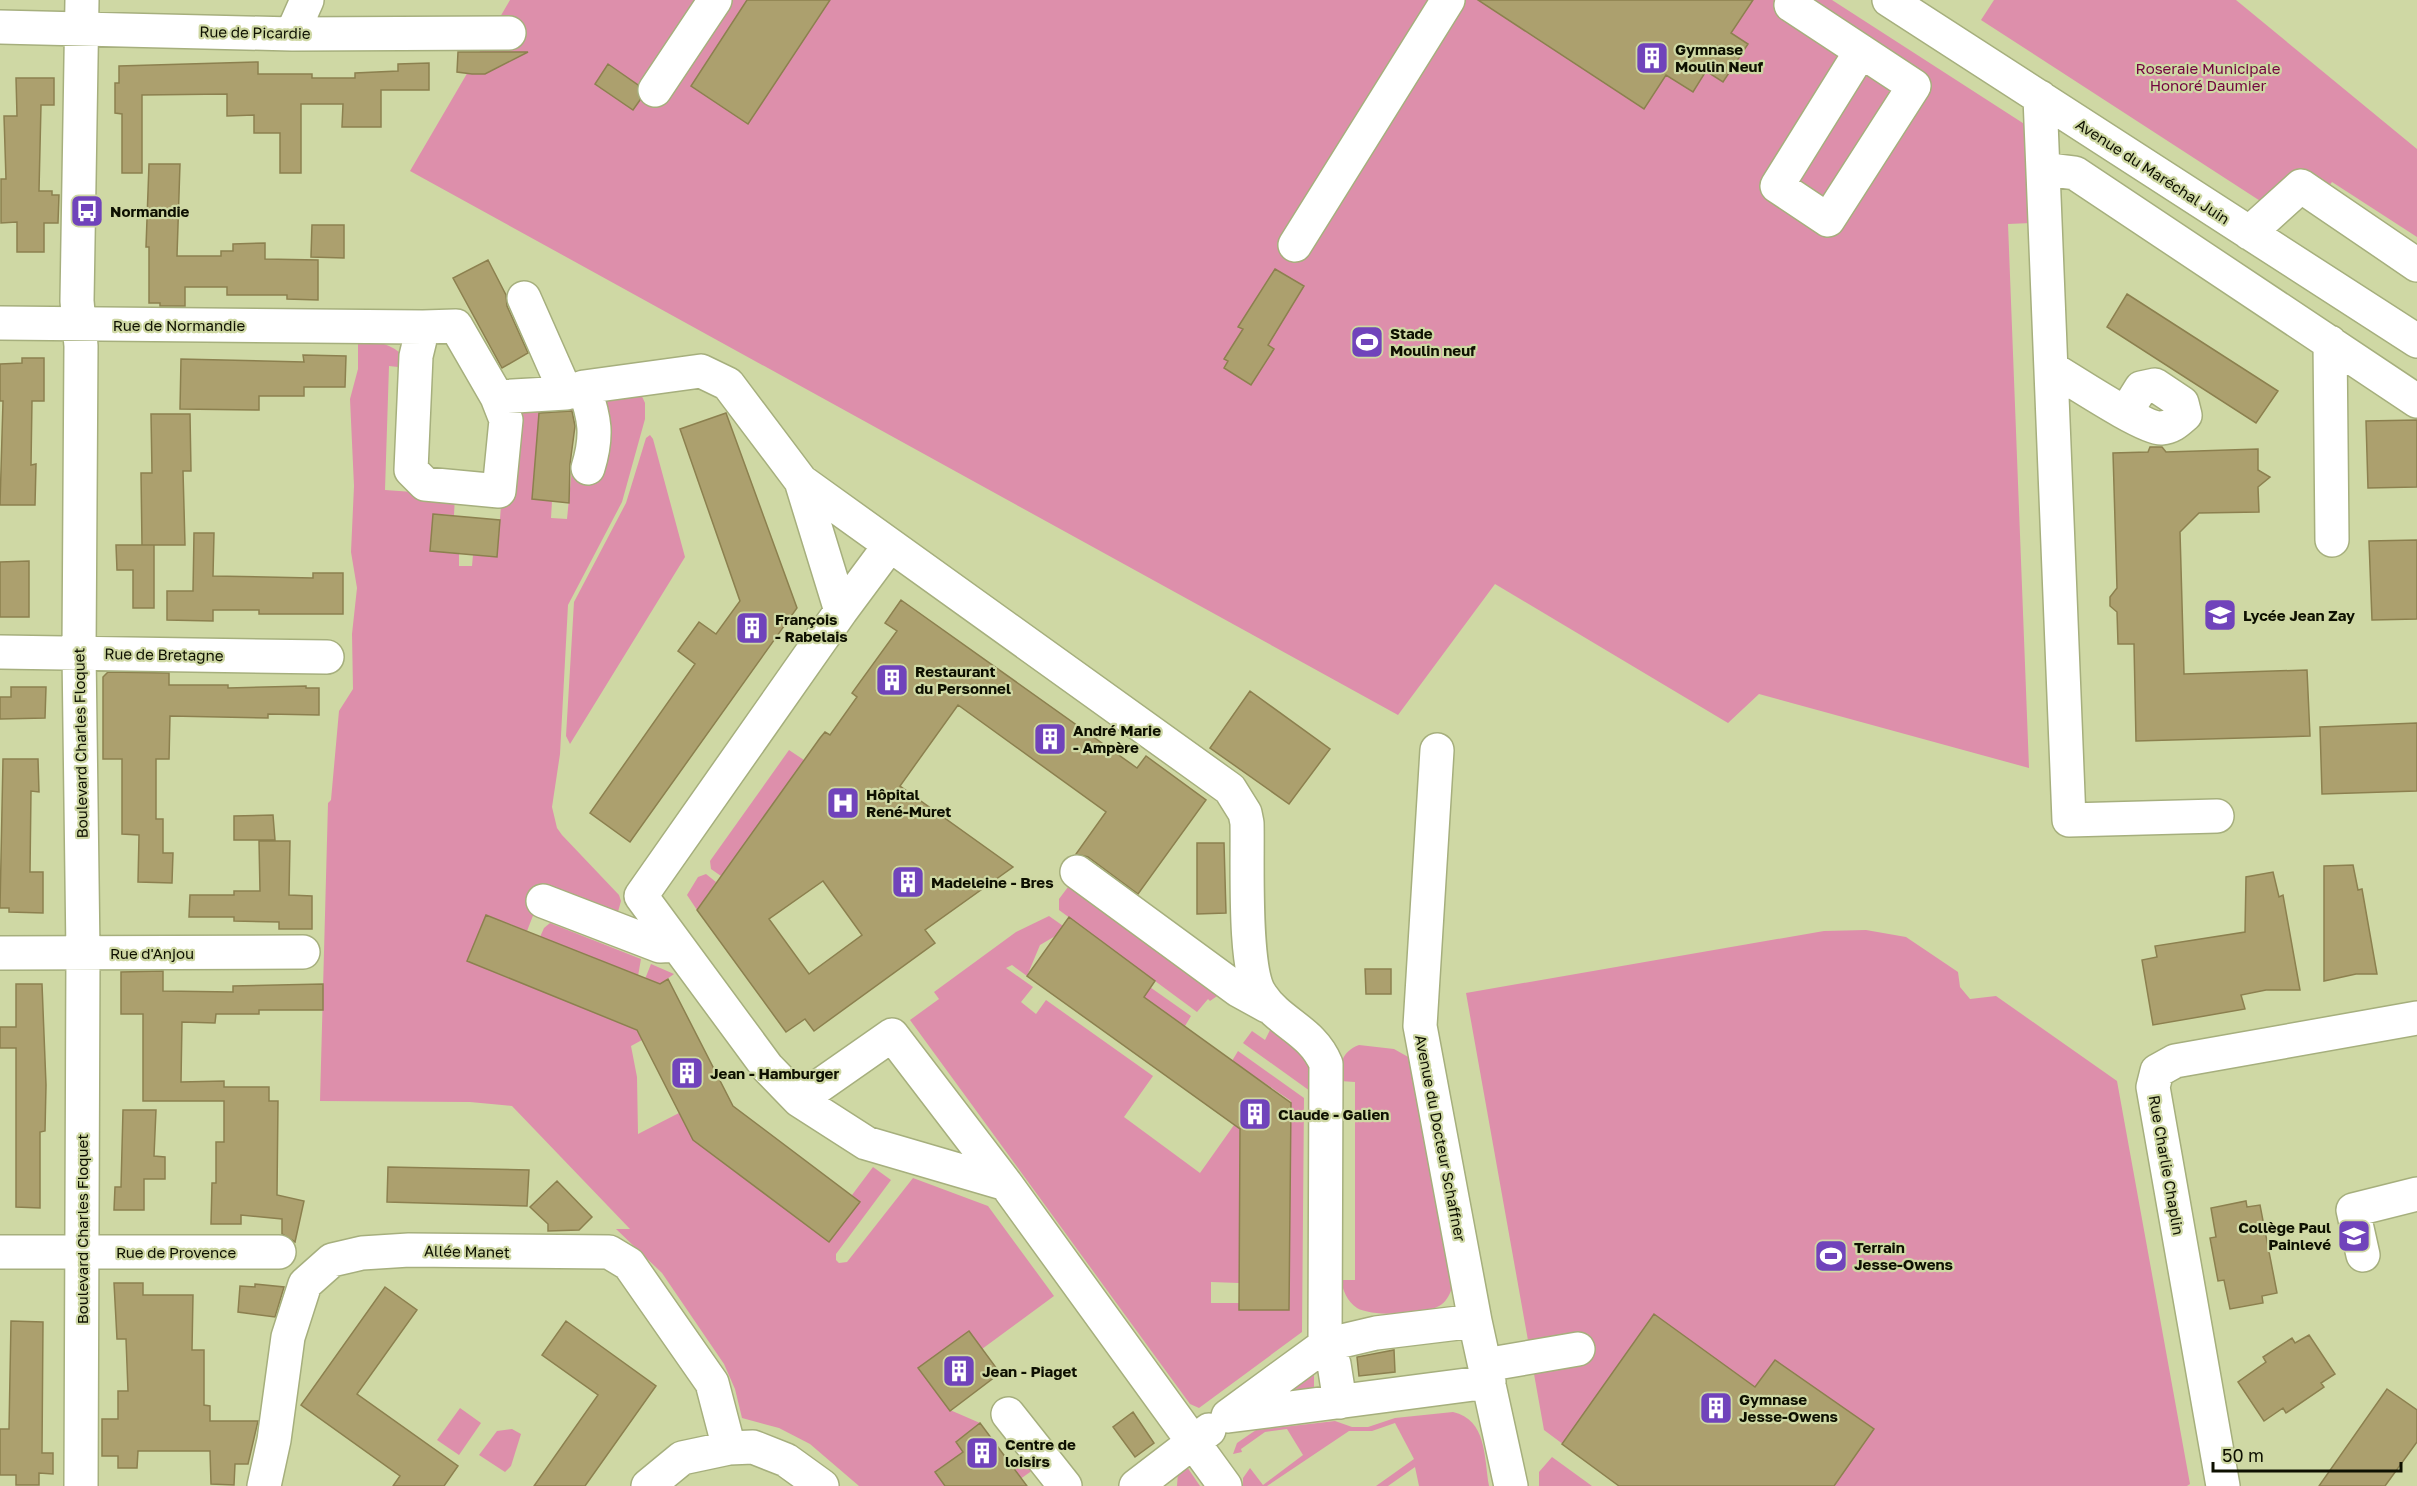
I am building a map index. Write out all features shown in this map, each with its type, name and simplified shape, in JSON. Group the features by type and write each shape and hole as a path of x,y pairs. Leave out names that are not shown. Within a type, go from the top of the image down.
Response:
{"street":[{"path":"292,34 307,0"},
{"path":"655,90 715,0"},
{"path":"1295,245 1448,0"},
{"path":"1795,0 1791,5 1861,51 1914,86 1828,220 1777,186 1861,51"},
{"name":"Avenue du Maréchal Juin","path":"1889,0 2417,341"},
{"name":"Rue de Picardie","path":"0,27 83,14 292,34 509,33"},
{"name":"Boulevard Charles Floquet","path":"81,1486 84,953 79,652 81,325 77,301 83,14"},
{"path":"2040,97 2069,820 2217,816"},
{"path":"2043,169 2075,173 2417,401"},
{"path":"2249,233 2301,186 2309,197 2417,265"},
{"path":"524,298 575,390 594,417 596,444 588,468"},
{"name":"Rue de Normandie","path":"0,323 456,326 497,397"},
{"path":"423,327 417,356 411,470 424,484 499,491 506,420 497,397 575,390 701,371 728,384 801,481 1230,789 1245,813 1247,823 1253,982 1271,1009"},
{"path":"2330,342 2332,540"},
{"path":"2051,368 2126,412"},
{"path":"801,481 841,611"},
{"path":"890,545 641,896 767,1066 799,1100 866,1143 1006,1184"},
{"name":"Rue de Bretagne","path":"0,652 327,657"},
{"name":"Avenue du Docteur Schaffner","path":"1437,750 1420,1026 1475,1321 1511,1486"},
{"path":"1077,872 1238,990 1271,1009 1315,1042 1326,1064 1325,1345 1334,1364 1340,1402"},
{"path":"543,901 660,946 677,945"},
{"name":"Rue d'Anjou","path":"0,953 303,952"},
{"name":"Rue Charlie Chaplin","path":"2223,1486 2153,1087 2157,1071 2175,1061 2417,1018"},
{"path":"799,1100 892,1035 1006,1184 1224,1486"},
{"path":"2363,1255 2353,1210 2417,1194"},
{"name":"Allée Manet","path":"264,1486 274,1440 288,1337 305,1284 332,1260 362,1253 409,1250 609,1252 628,1264 712,1383 729,1448"},
{"name":"Rue de Provence","path":"0,1252 279,1252"},
{"path":"1136,1486 1325,1345 1376,1333 1475,1321"},
{"path":"1228,1416 1340,1402 1487,1373 1578,1349"},
{"path":"1008,1414 1065,1486"},
{"path":"648,1486 682,1458 729,1448 753,1447 786,1460 822,1486"}],"green space":[{"name":"Stade Moulin neuf","path":"510,0 1832,0 2029,127 2031,223 2008,224 2029,768 1759,694 1728,723 1495,584 1398,715 410,171"},
{"name":"Roseraie Municipale Honoré Daumier","path":"1994,0 2236,0 2417,149 2417,237 2332,182 2321,196 2287,176 2268,206 1981,20"},
{"path":"358,340 378,342 389,346 405,357 407,368 389,366 385,490 455,495 454,515 433,514 430,551 459,554 459,566 472,566 473,555 497,557 501,506 517,408 576,406 576,411 540,408 532,499 552,501 551,518 567,519 572,469 601,467 604,400 640,392 645,403 645,419 622,502 568,605 560,754 552,807 557,828 562,835 619,895 621,901 616,919 539,888 530,911 534,913 527,931 486,915 467,961 637,1030 642,1040 631,1046 637,1077 638,1134 679,1113 693,1140 829,1242 859,1202 852,1195 873,1167 891,1180 836,1254 836,1260 839,1263 847,1262 913,1178 988,1206 1054,1296 982,1349 969,1331 950,1410 980,1423 956,1441 963,1452 935,1472 945,1486 859,1486 810,1444 779,1428 742,1418 735,1389 724,1364 662,1273 616,1229 630,1229 512,1106 470,1102 320,1101 328,803 331,800 339,711 353,689 352,634 357,588 351,552 354,486 350,399 358,369"},
{"path":"650,435 685,557 570,744 566,736 574,602 626,503 646,438"},
{"path":"789,750 804,760 721,876 711,869 710,861"},
{"path":"706,874 716,882 697,910 687,895 698,877"},
{"path":"1071,883 1220,994 1210,1001 1208,999 1197,1012 1059,910 1059,899"},
{"path":"1049,916 1191,1016 1185,1026 1057,935 1040,945 1027,976 1012,965 1006,968 1033,987 1021,1002 1036,1014 1046,1000 1153,1076 1124,1117 1200,1173 1234,1125 1240,1129 1239,1283 1211,1282 1211,1303 1239,1303 1239,1310 1289,1309 1291,1101 1232,1061 1238,1051 1304,1098 1302,1332 1199,1408 1190,1404 910,1020 939,999 934,992 1016,932"},
{"path":"550,923 641,959 638,976 540,937 544,928"},
{"name":"Terrain Jesse-Owens","path":"1866,930 1906,937 1958,972 1960,987 1970,999 1996,996 2117,1081 2190,1484 2187,1486 1619,1486 1544,1430 1466,993 1824,931"},
{"path":"651,964 674,974 667,979 664,986 645,979"},
{"path":"1272,1026 1307,1054 1317,1096 1243,1043 1252,1031 1265,1040"},
{"path":"1359,1045 1394,1049 1410,1058 1452,1288 1444,1303 1432,1309 1398,1314 1364,1311 1351,1302 1343,1288 1341,1280 1355,1280 1355,1082 1340,1081 1340,1069 1348,1051"},
{"path":"1314,1367 1314,1395 1268,1397"},
{"path":"460,1408 481,1423 459,1455 437,1440"},
{"path":"1453,1412 1464,1416 1478,1431 1482,1441 1489,1486 1419,1486 1415,1467 1388,1486 1376,1486 1414,1459 1395,1423 1372,1431 1349,1431 1267,1486 1243,1486 1243,1478 1250,1468 1263,1485 1303,1455 1287,1429 1265,1432 1241,1449 1242,1452 1233,1454 1237,1443 1256,1430 1335,1421 1352,1427 1368,1427 1395,1418"},
{"path":"512,1429 521,1434 511,1466 505,1472 479,1455 497,1431"},
{"path":"1027,1453 1033,1470 1016,1482 1005,1467"},
{"path":"1552,1457 1592,1486 1539,1486 1539,1472"},
{"path":"1185,1464 1200,1486 1177,1486 1178,1472"}],"building":[{"path":"747,0 830,0 748,124 691,86"},
{"name":"Gymnase Moulin Neuf","path":"1478,0 1753,0 1731,33 1748,44 1723,82 1706,71 1693,92 1666,75 1644,109"},
{"path":"458,52 528,52 485,74 472,74 457,72"},
{"path":"258,62 258,74 312,74 312,78 355,78 355,73 398,71 398,64 429,63 429,90 381,90 381,127 342,127 343,104 301,104 301,173 280,173 280,133 254,133 254,115 227,116 227,94 142,95 142,173 122,173 122,114 115,113 115,83 119,83 119,66"},
{"path":"608,64 638,85 640,100 633,110 595,84"},
{"path":"16,78 54,78 54,105 41,105 39,191 52,191 52,195 59,195 58,223 44,223 44,252 17,252 17,222 1,223 1,179 6,179 4,116 17,116"},
{"path":"149,164 180,164 177,256 221,256 221,251 233,251 233,244 265,243 265,259 318,260 318,300 287,299 287,295 227,295 227,287 185,287 185,306 160,306 160,303 149,303 149,247 146,247"},
{"path":"312,225 344,225 344,258 311,257"},
{"path":"488,260 506,295 507,306 528,353 502,368 453,278"},
{"path":"1275,269 1304,286 1268,345 1274,349 1251,385 1224,368 1228,361 1224,359 1243,329 1238,327"},
{"path":"2127,294 2278,391 2256,423 2107,327"},
{"path":"303,355 346,356 345,387 304,387 304,396 259,396 259,410 180,409 181,359 304,362"},
{"path":"22,358 44,358 44,401 32,401 31,465 36,464 35,505 0,505 3,401 0,401 0,364 22,363"},
{"path":"572,411 575,426 570,464 569,503 532,499 539,413"},
{"name":"François - Rabelais","path":"726,413 797,608 630,842 590,813 695,664 678,651 699,622 716,634 740,601 680,429"},
{"path":"151,414 190,414 191,471 183,471 185,545 142,545 141,473 152,473"},
{"path":"2417,420 2417,487 2368,488 2366,421"},
{"path":"2150,447 2162,447 2166,452 2258,449 2258,470 2270,477 2258,487 2259,512 2199,513 2180,532 2184,674 2307,670 2310,736 2136,741 2134,644 2118,644 2117,612 2110,606 2110,597 2117,588 2113,453 2148,452"},
{"path":"433,514 500,520 497,557 430,551"},
{"path":"194,533 214,533 213,576 313,578 313,573 343,573 343,614 259,614 259,610 213,610 213,621 167,620 167,591 193,591"},
{"path":"2417,540 2417,619 2372,620 2369,541"},
{"path":"116,545 154,545 154,608 133,608 133,570 117,570"},
{"path":"29,561 29,617 0,617 0,562"},
{"path":"901,600 1137,768 1146,756 1206,800 1138,894 1088,857 1076,854 1106,812 958,705 900,786 1013,867 925,930 935,943 814,1031 805,1019 786,1032 697,910 820,738 825,732 830,735 857,697 852,693 897,631 885,623","holes":["823,881 862,935 809,974 769,919"]},
{"path":"108,672 169,673 169,685 228,685 228,688 306,686 306,688 319,688 319,715 268,714 268,718 170,716 169,759 156,759 156,819 163,819 163,853 173,853 172,883 138,882 139,835 122,834 122,759 103,759 103,677"},
{"path":"11,687 46,687 45,718 0,719 0,697 11,697"},
{"path":"1250,691 1330,749 1289,804 1210,748"},
{"path":"2417,723 2417,791 2322,794 2320,727"},
{"path":"3,759 38,759 39,792 31,791 30,872 43,872 43,913 9,912 9,908 0,908"},
{"path":"273,815 275,840 234,840 234,816"},
{"path":"259,841 290,841 289,895 312,896 312,929 279,929 279,922 234,921 234,917 189,917 190,895 234,895 234,891 260,891"},
{"path":"1197,843 1224,843 1226,913 1197,914"},
{"path":"2353,865 2358,890 2362,889 2377,974 2356,974 2324,981 2324,866"},
{"path":"2273,872 2279,897 2283,895 2300,990 2266,990 2241,995 2245,1009 2153,1025 2142,960 2157,957 2155,946 2245,932 2246,877"},
{"name":"Jean - Hamburger","path":"486,915 660,984 668,979 733,1106 860,1202 829,1242 693,1140 637,1030 467,961"},
{"name":"Claude - Galien","path":"1069,917 1155,981 1144,997 1291,1103 1289,1310 1239,1310 1240,1129 1027,976"},
{"path":"1365,969 1391,969 1391,994 1366,994"},
{"path":"163,971 163,991 233,992 233,986 323,984 323,1010 259,1010 259,1014 216,1014 215,1023 182,1022 181,1082 224,1081 224,1087 269,1087 269,1101 278,1101 277,1195 304,1201 295,1242 282,1234 282,1219 241,1215 241,1224 211,1224 212,1183 216,1183 216,1142 224,1142 224,1101 143,1101 143,1014 121,1014 121,972"},
{"path":"16,984 42,984 46,1085 45,1131 40,1132 40,1208 16,1207 16,1048 0,1048 0,1027 16,1027"},
{"path":"123,1110 156,1110 154,1156 165,1157 165,1179 144,1179 144,1210 114,1210 115,1187 121,1187"},
{"path":"388,1167 529,1170 527,1206 387,1202"},
{"path":"557,1181 592,1217 579,1230 548,1231 548,1224 530,1207"},
{"path":"2246,1201 2247,1207 2260,1205 2277,1293 2262,1296 2263,1303 2230,1309 2224,1280 2218,1281 2210,1238 2216,1237 2211,1208"},
{"path":"114,1283 143,1283 143,1295 193,1295 192,1350 204,1350 204,1405 210,1406 210,1421 258,1421 248,1464 235,1464 234,1485 211,1484 210,1451 138,1451 137,1468 118,1468 118,1456 102,1456 102,1419 118,1419 118,1391 128,1391 126,1339 117,1339"},
{"path":"255,1284 284,1287 275,1317 238,1312 240,1286 255,1287"},
{"path":"385,1287 417,1310 357,1394 458,1466 444,1486 393,1486 400,1476 301,1405"},
{"name":"Gymnase Jesse-Owens","path":"1654,1314 1755,1387 1775,1360 1874,1429 1834,1486 1619,1486 1562,1444"},
{"path":"11,1321 43,1322 42,1453 53,1453 53,1474 39,1473 39,1485 16,1485 16,1475 0,1475 0,1429 9,1429"},
{"path":"566,1321 656,1386 585,1486 534,1486 598,1395 542,1355"},
{"name":"Jean - Piaget","path":"969,1331 1000,1373 950,1411 918,1368"},
{"path":"2309,1335 2335,1374 2321,1383 2324,1387 2286,1413 2283,1408 2264,1421 2238,1382 2266,1362 2263,1357 2292,1338 2295,1343"},
{"path":"1394,1350 1395,1372 1359,1376 1357,1357"},
{"path":"2387,1389 2417,1410 2417,1442 2385,1486 2319,1486"},
{"path":"1133,1412 1154,1443 1135,1457 1113,1427"},
{"name":"Centre de loisirs","path":"980,1423 1027,1486 945,1486 935,1472 963,1452 956,1442"}],"place":[{"name":"Gymnase Moulin Neuf","path":"1652,58"},
{"name":"Normandie","path":"87,211"},
{"name":"Stade Moulin neuf","path":"1367,342"},
{"name":"Lycée Jean Zay","path":"2220,615"},
{"name":"François - Rabelais","path":"752,628"},
{"name":"Restaurant du Personnel","path":"892,680"},
{"name":"André Marie - Ampère","path":"1050,739"},
{"name":"Hôpital René-Muret","path":"843,803"},
{"name":"Madeleine - Bres","path":"908,882"},
{"name":"Jean - Hamburger","path":"687,1073"},
{"name":"Claude - Galien","path":"1255,1114"},
{"name":"Collège Paul Painlevé","path":"2354,1236"},
{"name":"Terrain Jesse-Owens","path":"1831,1256"},
{"name":"Jean - Piaget","path":"959,1371"},
{"name":"Gymnase Jesse-Owens","path":"1716,1408"},
{"name":"Centre de loisirs","path":"982,1453"}]}
